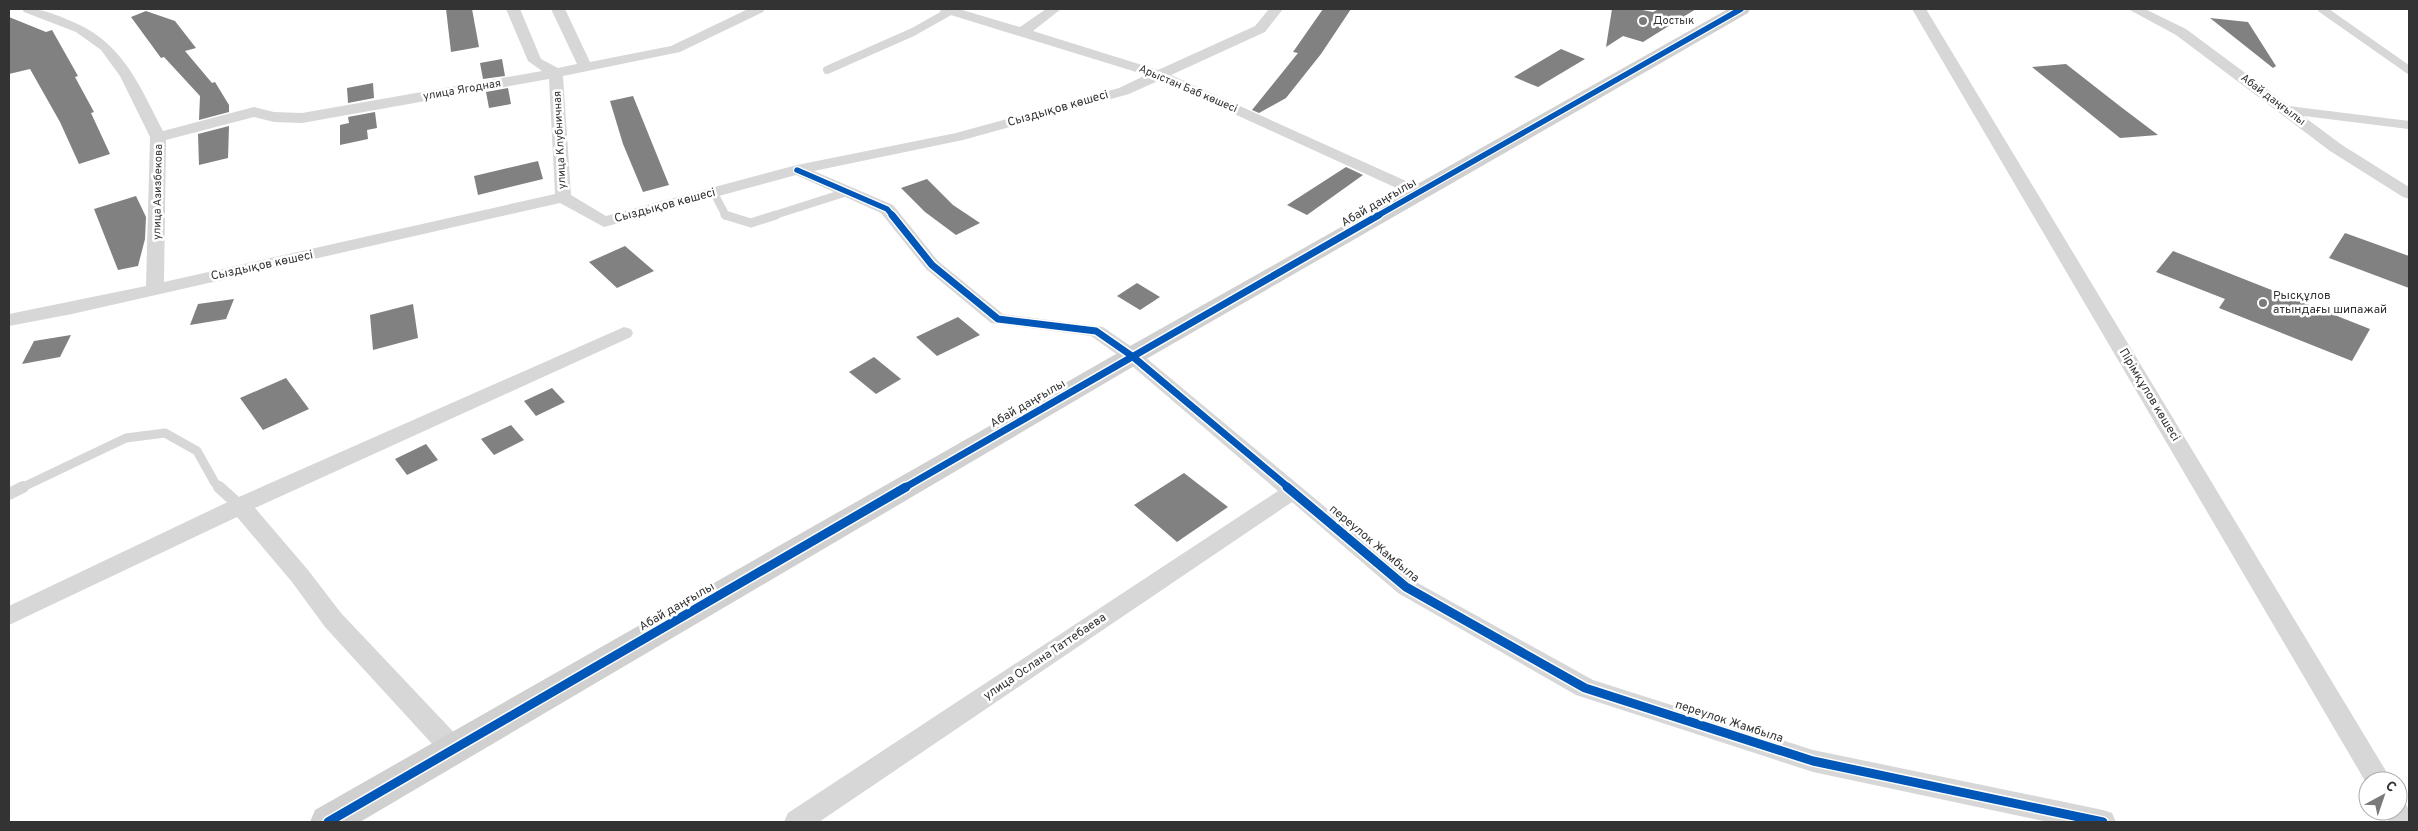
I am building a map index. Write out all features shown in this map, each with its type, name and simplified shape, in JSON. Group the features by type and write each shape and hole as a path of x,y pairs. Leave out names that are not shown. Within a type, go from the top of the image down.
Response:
{"street":[{"name":"улица Азизбекова","path":"29,9 81,29 106,47 127,76 158,137 155,289"},
{"name":"улица Клубничная","path":"512,9 535,62 556,73 563,197"},
{"path":"558,9 585,66"},
{"name":"улица Ягодная","path":"158,137 254,112 274,117 302,118 556,73 675,49 758,9"},
{"path":"1024,31 1054,9"},
{"name":"Сыздықов көшесі","path":"9,320 563,197 604,222 797,170 958,137 1124,91 1260,30 1276,9"},
{"name":"Абай даңғылы","path":"328,822 1132,356 1741,9"},
{"name":"Пірімқұлов көшесі","path":"1920,9 2373,771"},
{"name":"Абай даңғылы","path":"2135,9 2181,32 2288,110 2336,148 2409,194"},
{"name":"Арыстан Баб көшесі","path":"949,10 1024,31 1160,75 1420,193"},
{"name":"переулок Жамбыла","path":"797,170 887,209 932,265 998,319 1096,331 1132,356 1406,587 1585,688 1813,761 2103,822"},
{"path":"9,616 240,506 624,333"},
{"name":"улица Ослана Таттебаева","path":"797,822 1293,491"},
{"path":"240,506 300,576 332,620 454,750"}],"lane":[{"path":"2322,9 2409,70"},
{"path":"827,70 913,32 949,10"},
{"path":"2288,110 2409,125"},
{"path":"714,193 726,217 751,223 847,192"},
{"path":"9,494 126,438 165,433 197,451 215,483 240,506"}],"building":[{"path":"446,9 472,9 479,47 451,52"},
{"path":"1323,9 1351,9 1321,54 1286,98 1259,113 1252,110 1298,53 1293,52"},
{"name":"Достык","path":"1612,9 1637,9 1653,12 1659,9 1696,9 1643,42 1623,36 1606,47"},
{"path":"146,11 175,21 196,48 185,51 212,83 215,82 229,105 229,112 199,120 200,96 164,57 161,58 131,17"},
{"path":"9,17 46,32 52,30 78,76 75,77 94,112 91,113 110,154 79,164 60,122 30,69 9,74"},
{"path":"2210,18 2248,22 2276,66 2273,68"},
{"path":"1561,49 1585,59 1538,87 1514,77"},
{"path":"502,59 505,76 483,79 480,63"},
{"path":"2066,64 2158,135 2120,138 2032,67"},
{"path":"373,83 374,98 348,103 347,88"},
{"path":"508,88 511,104 489,108 486,92"},
{"path":"633,96 669,185 643,192 623,144 610,101"},
{"path":"375,112 377,128 367,130 368,139 340,145 340,125 349,123 348,117"},
{"path":"229,126 228,158 199,165 198,134"},
{"path":"538,161 543,179 478,195 474,176"},
{"path":"1346,167 1363,175 1307,215 1287,205"},
{"path":"927,179 953,205 980,223 956,235 925,212 901,188"},
{"path":"136,196 146,217 145,239 138,266 118,270 94,209"},
{"name":"Рысқұлов атындағы шипажай","path":"2345,233 2409,256 2409,288 2329,258"},
{"path":"625,246 654,271 617,288 589,262"},
{"name":"Рысқұлов атындағы шипажай","path":"2173,251 2370,329 2352,361 2219,308 2225,299 2156,272"},
{"path":"1137,283 1160,297 1140,310 1117,296"},
{"path":"234,299 226,319 190,325 198,304"},
{"path":"413,304 418,338 373,350 370,315"},
{"path":"958,317 980,335 937,356 916,337"},
{"path":"71,335 60,357 22,364 34,341"},
{"path":"874,357 901,379 876,394 849,372"},
{"path":"286,378 309,409 263,430 240,398"},
{"path":"552,388 565,402 536,416 524,401"},
{"path":"511,425 524,440 494,455 481,439"},
{"path":"426,444 438,460 407,475 395,459"},
{"path":"1184,473 1228,507 1177,542 1134,505"}],"cycle path":[{"path":"328,822 1132,356 1741,9"},
{"path":"797,170 887,209 932,265 998,319 1096,331 1132,356 1406,587 1585,688 1813,761 2103,822"}],"place":[{"name":"Достык","path":"1643,21"},
{"name":"Рысқұлов атындағы шипажай","path":"2263,303"}]}
